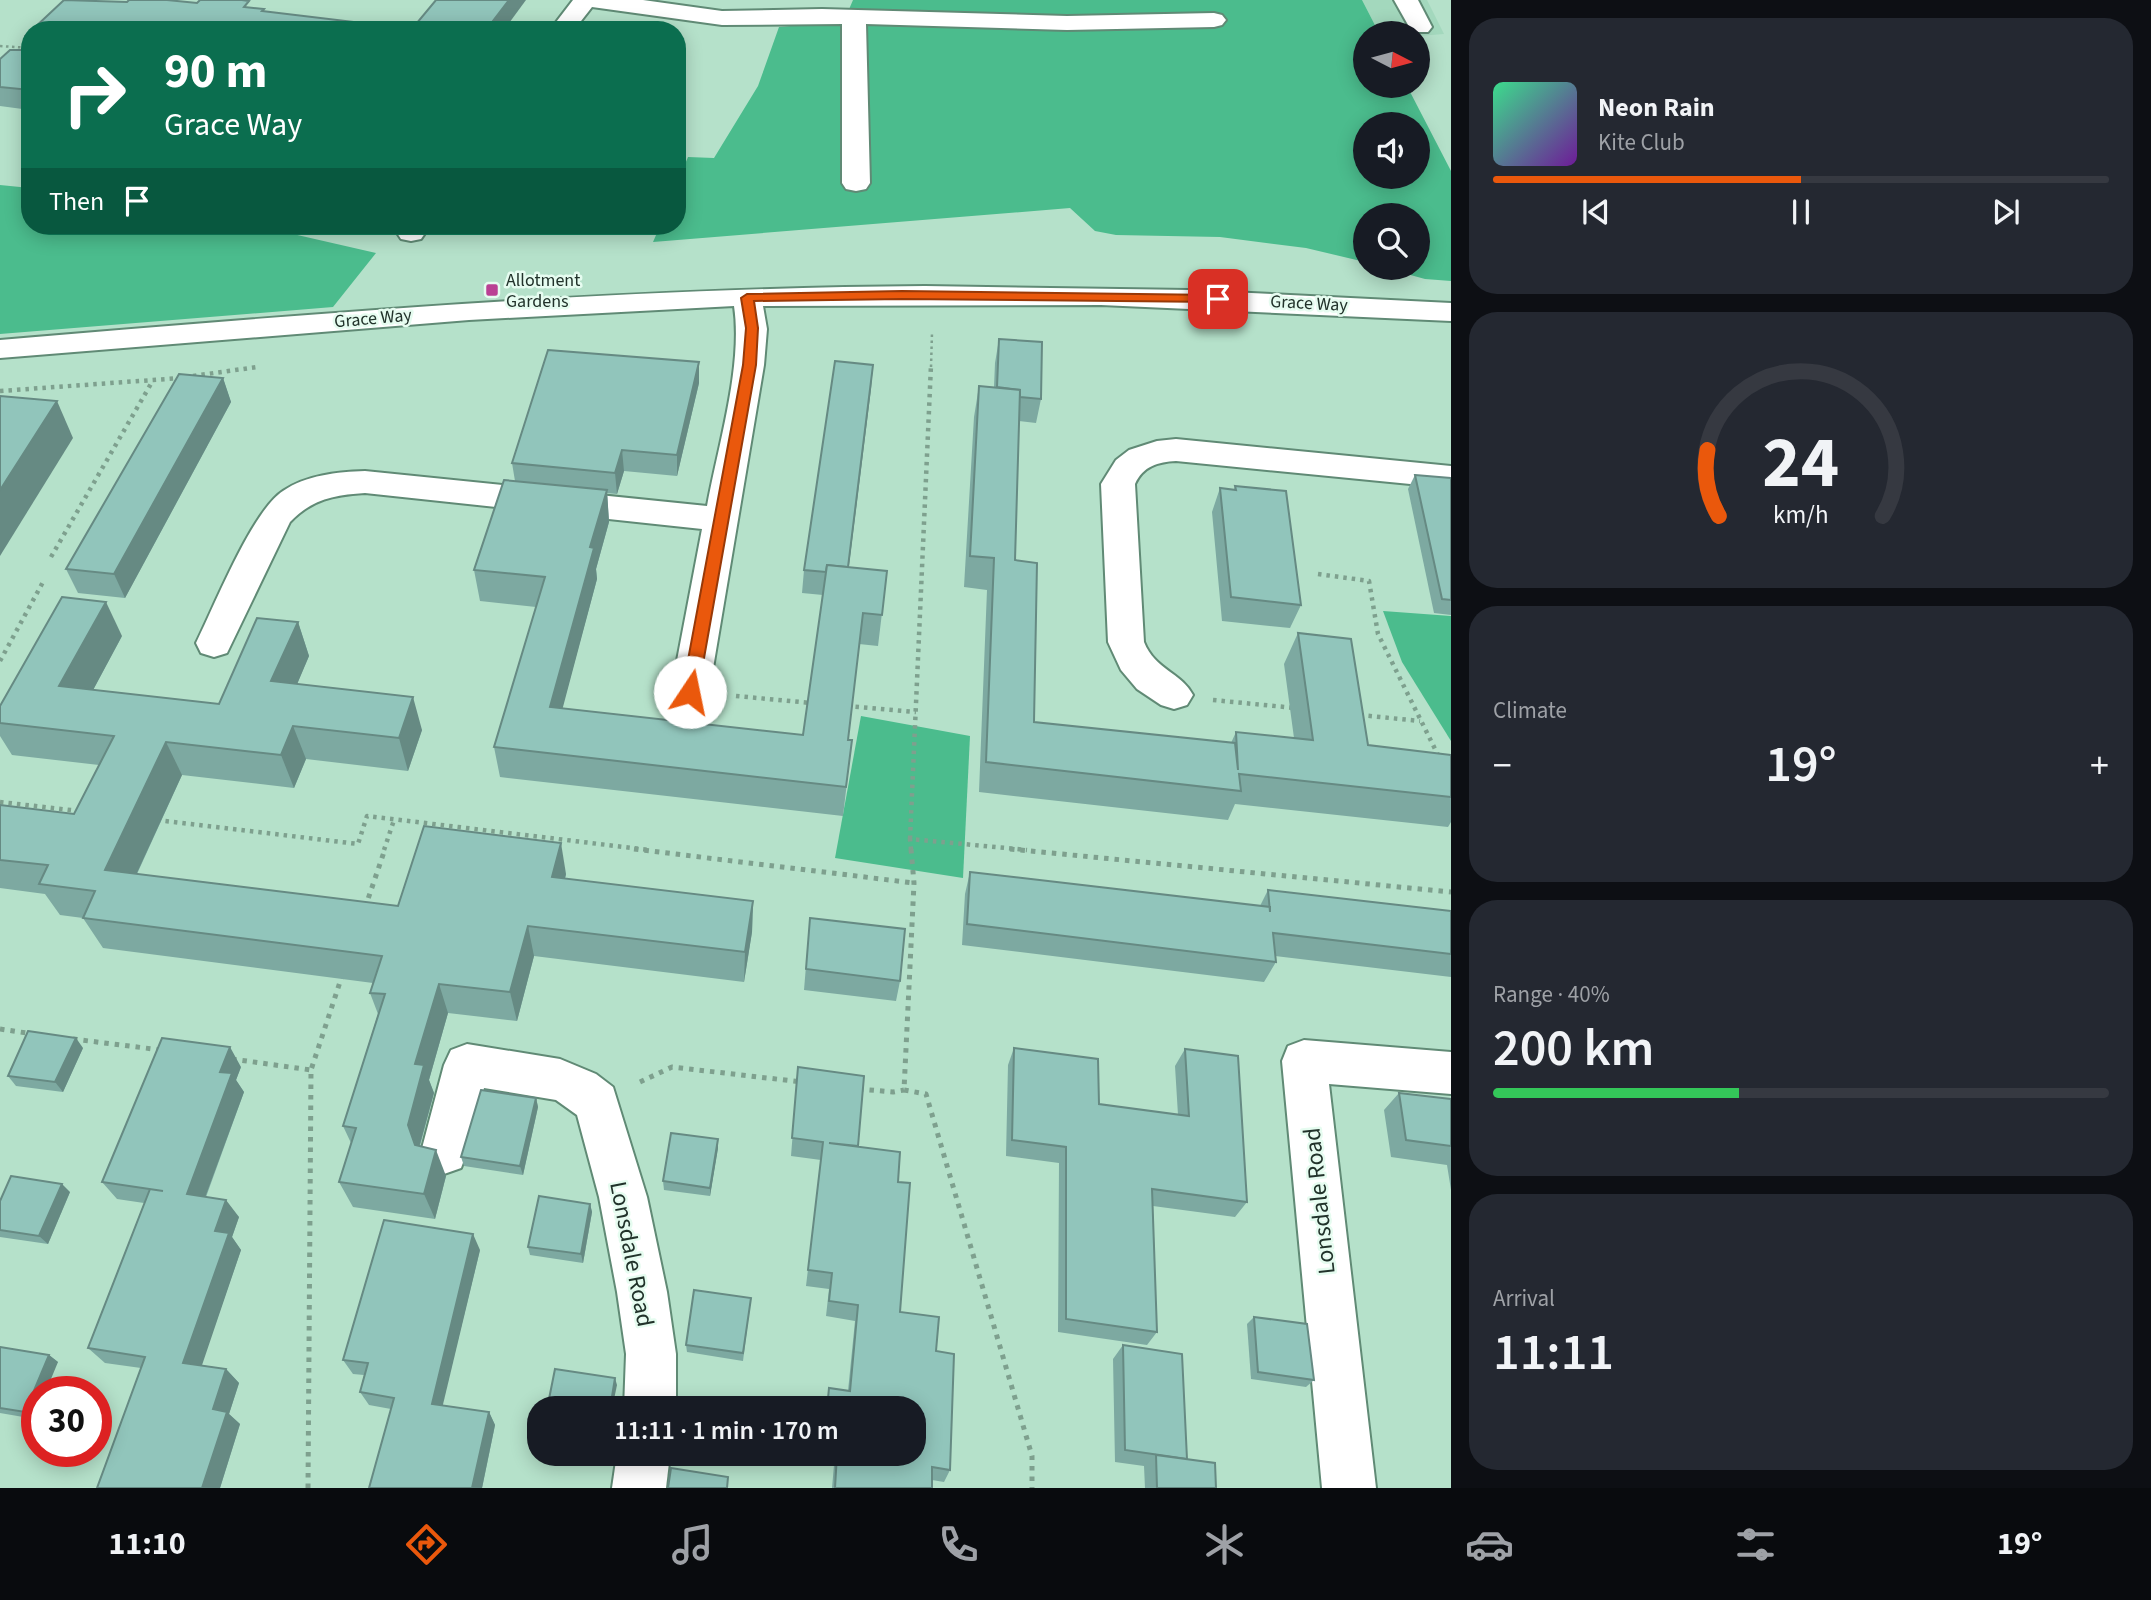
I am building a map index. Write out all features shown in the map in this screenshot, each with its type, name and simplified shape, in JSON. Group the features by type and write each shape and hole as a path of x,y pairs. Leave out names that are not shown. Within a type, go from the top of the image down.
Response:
{"street":[{"path":"569,21 585,0"},
{"path":"592,0 722,19 822,16 1067,23 1214,20"},
{"path":"1406,0 1417,21"},
{"path":"854,17 856,183"},
{"name":"Grace Way","path":"0,349 413,315 747,298 1122,296 1266,300 1451,312"},
{"path":"690,692 749,365 752,328 747,298"},
{"path":"1174,695 1140,671 1126,642 1118,484 1123,471 1132,461 1147,454 1176,450 1451,477"},
{"path":"214,643 276,516 288,502 311,489 328,484 365,482 723,519"},
{"name":"Lonsdale Road","path":"1349,1488 1304,1061 1451,1073"},
{"path":"444,1152 467,1065 560,1080 580,1089 597,1102"},
{"name":"Lonsdale Road","path":"597,1102 623,1197 642,1292 651,1354 650,1396"},
{"path":"639,1488 642,1466"}],"path":[{"path":"0,46 21,47"},
{"path":"904,1090 914,883 910,839 932,325"},
{"path":"51,557 152,382"},
{"path":"1318,574 1369,581 1378,634 1442,763"},
{"path":"0,662 39,594 43,582"},
{"path":"690,692 823,704"},
{"path":"1174,695 1297,708"},
{"path":"836,705 916,712"},
{"path":"1352,714 1421,721"},
{"path":"0,802 83,811"},
{"path":"152,819 358,844 368,816 914,883"},
{"path":"364,912 394,820"},
{"path":"910,839 1451,892"},
{"path":"308,1488 311,1070 346,964"},
{"path":"0,1029 41,1035"},
{"path":"68,1038 162,1050"},
{"path":"230,1059 311,1070"},
{"path":"597,1102 672,1067 810,1083"},
{"path":"851,1088 893,1092 904,1090 926,1094 1032,1456 1032,1488"}],"shaded area":[{"path":"1362,0 1427,0 1444,34 1430,35 1430,21 1373,21"}],"green space":[{"path":"853,0 1362,0 1373,21 1353,21 1353,98 1413,98 1420,112 1353,112 1353,189 1430,189 1430,130 1451,171 1451,281 1430,279 1430,203 1353,203 1353,259 1306,248 1220,237 1116,235 1095,231 1070,208 653,242 656,235 686,235 688,157 714,158 758,86 779,27 844,21"},
{"path":"0,185 21,187 21,235 297,235 376,253 333,307 0,334"},
{"path":"1383,611 1451,616 1451,741 1402,662"},
{"path":"861,716 970,736 963,878 835,858"}],"building":[{"path":"64,0 167,0 197,3 200,0 242,0 249,1 244,7 264,9 262,11 345,21 42,21"},
{"path":"436,0 509,0 493,21 419,21"},
{"path":"10,50 21,50 21,89 0,87 0,59"},
{"path":"999,339 1042,342 1041,399 1020,397 1020,390 997,387"},
{"path":"548,350 699,362 677,455 622,450 615,473 512,463"},
{"path":"835,361 873,365 848,567 827,565 826,572 804,570"},
{"path":"179,374 223,378 114,574 66,569"},
{"path":"979,386 1020,390 1015,560 1037,563 1034,722 1235,743 1238,770 1236,732 1313,740 1298,633 1351,639 1368,745 1451,755 1451,797 1239,774 1241,791 986,762 994,558 970,556"},
{"path":"0,396 57,401 0,490"},
{"path":"1415,475 1451,478 1451,600 1442,599"},
{"path":"504,480 607,490 590,547 594,548 550,707 803,735 827,565 887,571 882,615 863,613 848,740 852,740 846,787 494,747 545,577 474,570"},
{"path":"1235,486 1286,491 1301,605 1231,597 1220,488 1236,490"},
{"path":"62,597 106,602 59,686 219,704 257,618 298,622 271,681 413,697 399,738 293,726 281,755 166,742 105,870 398,906 424,826 561,843 552,877 753,901 745,952 528,926 510,992 439,984 415,1064 424,1065 408,1125 415,1145 436,1150 424,1194 339,1182 356,1128 343,1126 385,994 370,993 382,956 83,918 95,891 39,884 48,865 0,860 0,805 74,814 114,736 0,723 0,706"},
{"path":"970,872 1270,907 1268,890 1451,911 1451,954 1273,933 1276,962 967,924"},
{"path":"810,918 905,929 900,981 806,969"},
{"path":"28,1031 76,1038 55,1082 8,1076"},
{"path":"162,1038 230,1047 220,1072 232,1073 187,1194 226,1200 215,1231 229,1233 183,1363 226,1369 213,1409 227,1412 202,1488 97,1488 105,1467 112,1467 112,1447 145,1357 88,1348 150,1189 102,1182"},
{"path":"1014,1048 1098,1059 1099,1104 1189,1116 1185,1049 1238,1056 1247,1202 1152,1189 1157,1332 1066,1319 1066,1147 1012,1140"},
{"path":"798,1067 864,1076 858,1146 829,1143 900,1152 898,1182 910,1183 900,1312 939,1317 936,1351 954,1354 950,1470 932,1467 932,1488 835,1488 836,1466 926,1466 926,1396 828,1396 829,1388 850,1391 858,1305 829,1301 832,1273 808,1270 823,1142 792,1138"},
{"path":"481,1090 536,1098 520,1166 461,1157"},
{"path":"1399,1093 1451,1099 1451,1146 1406,1140"},
{"path":"671,1133 718,1139 710,1188 663,1181"},
{"path":"11,1176 62,1184 39,1236 0,1230 0,1201"},
{"path":"539,1196 590,1204 581,1254 528,1247"},
{"path":"384,1220 473,1234 432,1404 489,1412 472,1488 369,1488 394,1398 360,1392 368,1363 343,1360"},
{"path":"694,1290 751,1298 743,1353 686,1345"},
{"path":"1254,1317 1307,1324 1314,1380 1258,1372"},
{"path":"1123,1345 1182,1354 1187,1459 1125,1450"},
{"path":"0,1347 49,1355 40,1376 21,1376 21,1411 0,1408"},
{"path":"555,1369 615,1378 612,1396 550,1396"},
{"path":"1156,1455 1215,1463 1216,1488 1157,1488"},
{"path":"671,1468 728,1477 727,1488 668,1488"}],"place":[{"name":"Allotment Gardens","path":"492,290"}],"route":[{"path":"690,692 749,365 752,328 747,298 902,295 1218,299"}]}
